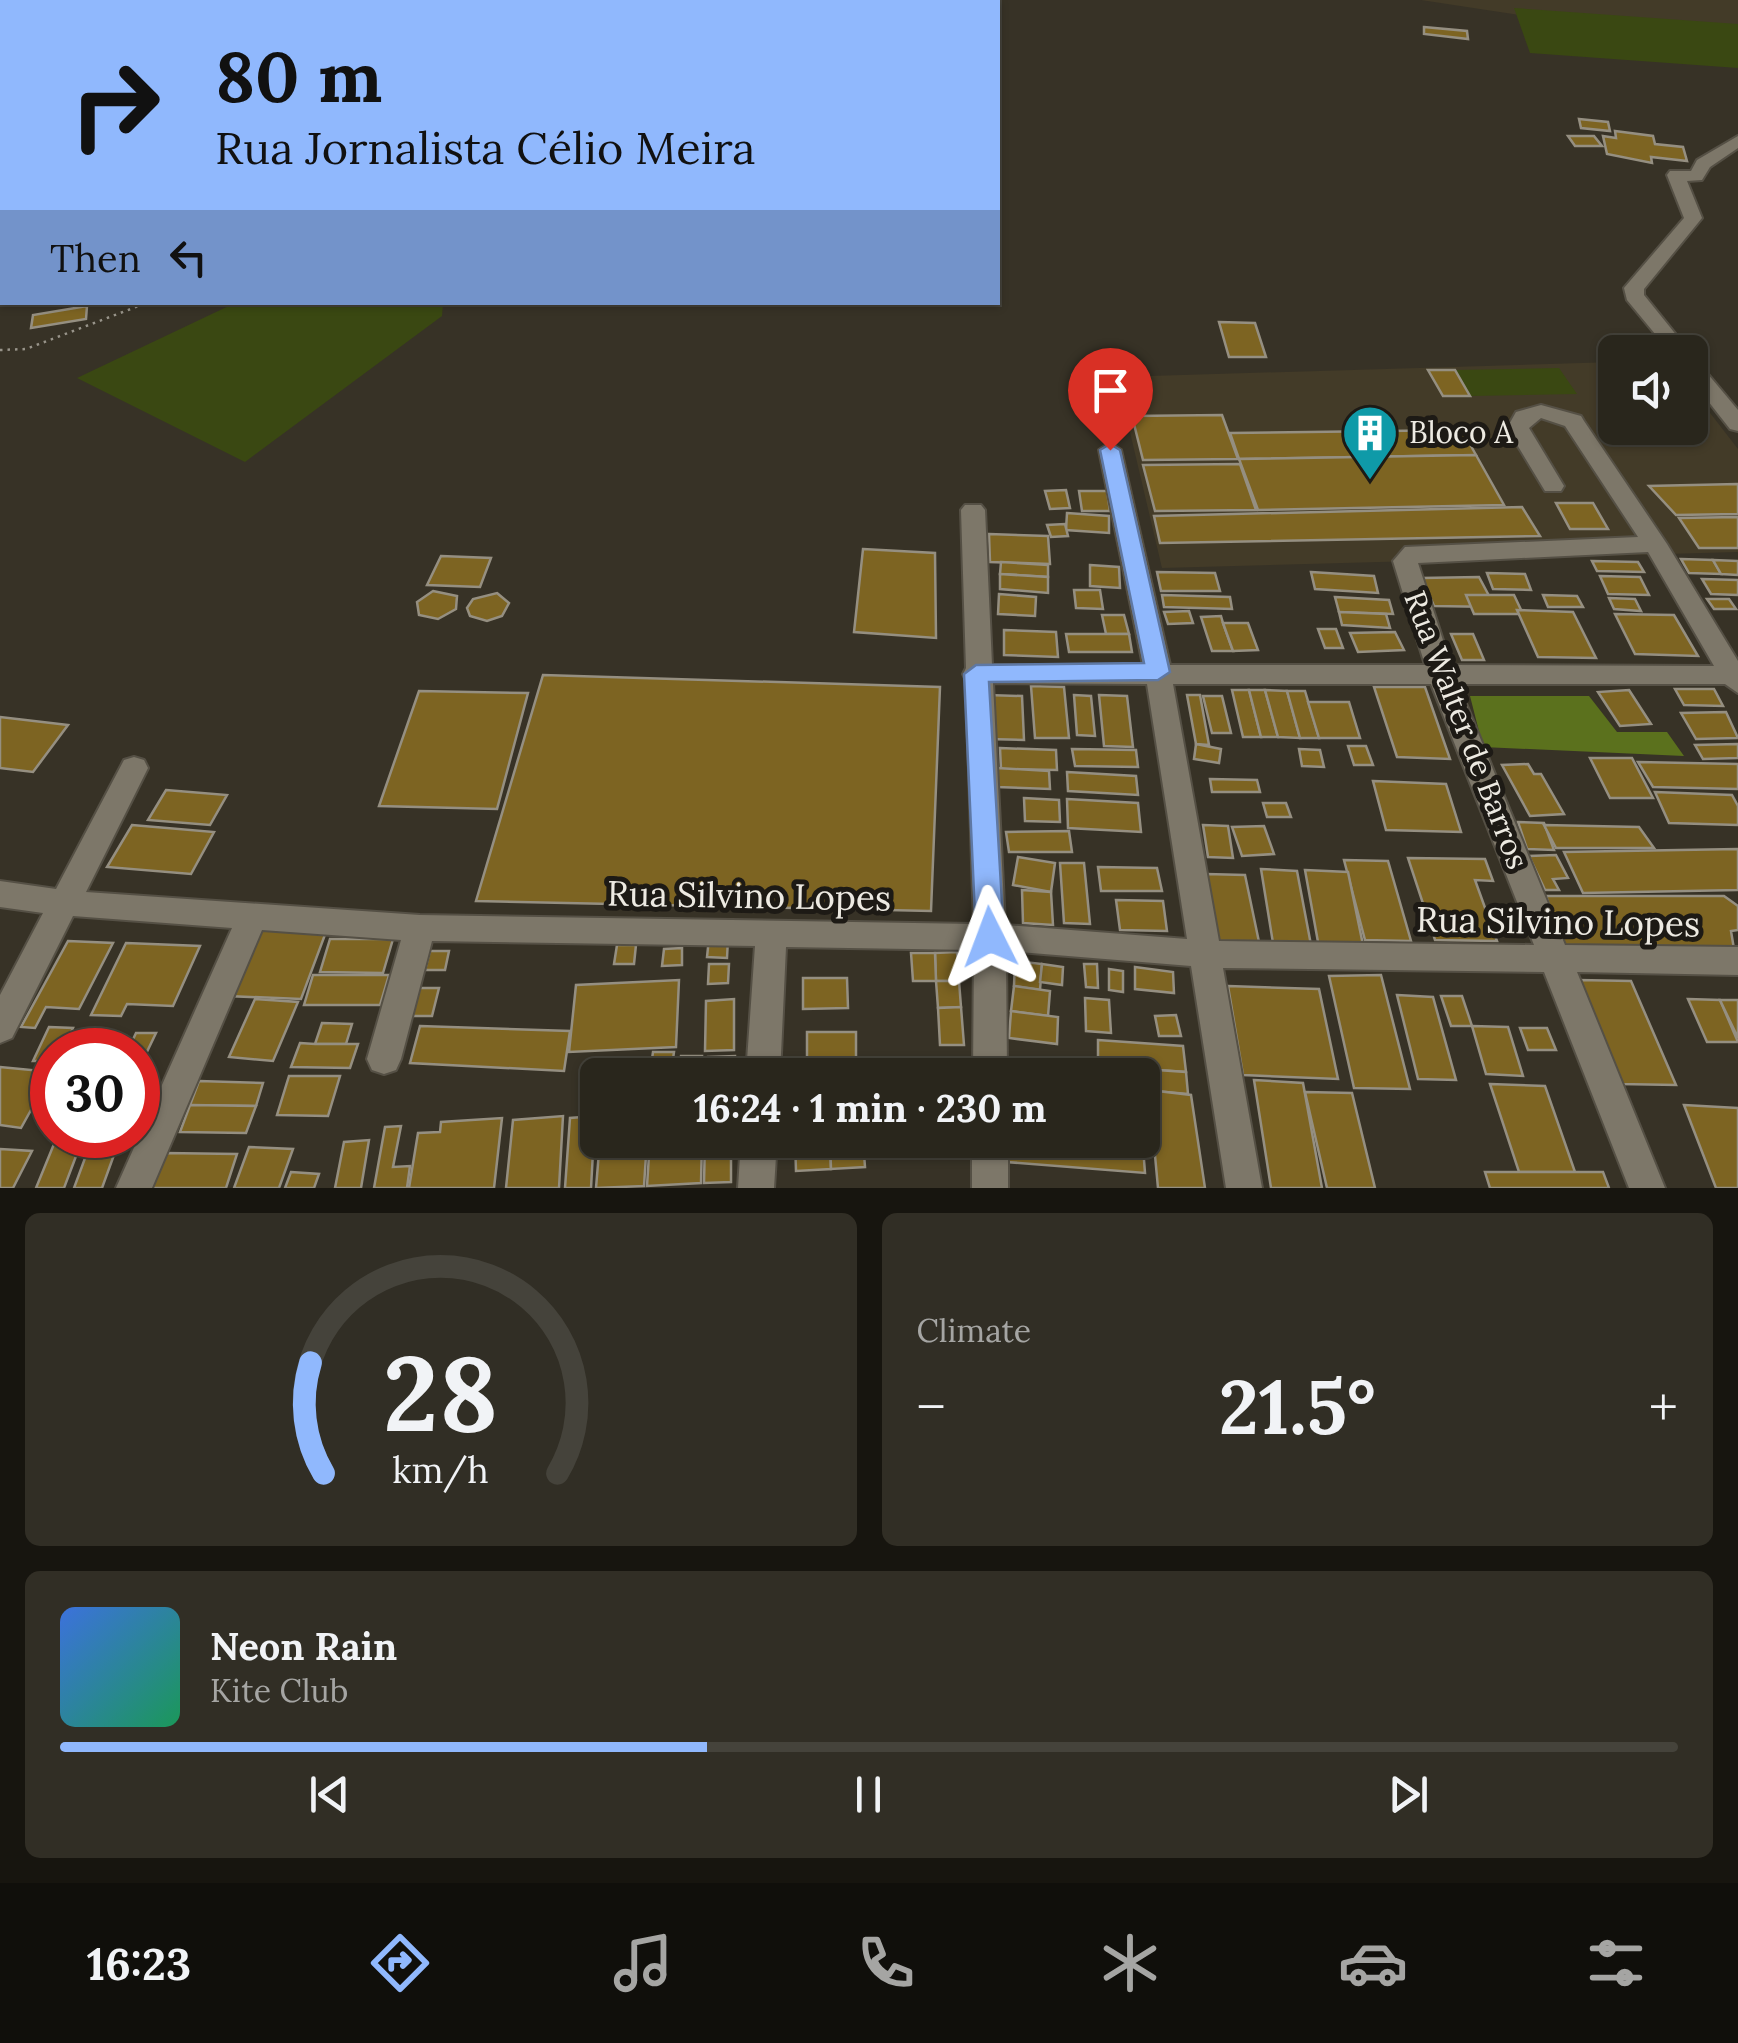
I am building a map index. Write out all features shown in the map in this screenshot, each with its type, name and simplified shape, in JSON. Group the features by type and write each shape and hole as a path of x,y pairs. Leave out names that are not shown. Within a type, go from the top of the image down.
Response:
{"street":[{"path":"1666,335 1634,296 1634,288 1692,222 1676,175 1696,176 1702,164 1738,142"},
{"path":"1708,387 1738,424"},
{"path":"1553,486 1518,428 1524,417 1541,411 1573,421 1655,544 1736,678"},
{"path":"1110,450 1158,672 1244,1188"},
{"path":"972,510 990,937 990,1058"},
{"name":"Rua Walter de Barros","path":"1646,1188 1441,675 1405,561 1414,553 1655,544"},
{"path":"976,674 1736,678"},
{"path":"0,1028 134,768"},
{"name":"Rua Silvino Lopes","path":"0,894 63,903 420,928 990,937 1208,954 1556,962 1738,961"},
{"path":"134,1188 252,916"},
{"path":"384,1059 420,928"},
{"path":"764,1058 770,935"},
{"path":"756,1188 758,1158"},
{"path":"990,1158 990,1188"}],"path":[{"path":"0,350 26,349 142,305"}],"shaded area":[{"path":"1421,0 1738,0 1738,48"},
{"path":"1598,363 1598,445 1708,445 1708,410 1738,449 1738,552 1162,568 1117,377"}],"green space":[{"path":"1514,8 1738,24 1738,68 1530,53"},
{"path":"231,305 443,305 442,316 245,462 77,378"},
{"path":"1559,368 1577,394 1470,396 1455,370"},
{"path":"1470,696 1589,696 1617,732 1667,732 1684,756 1483,747"}],"building":[{"path":"1424,27 1467,31 1468,39 1424,34"},
{"path":"1579,119 1608,122 1610,131 1581,128"},
{"path":"1615,131 1653,136 1655,144 1683,147 1687,161 1651,157 1652,163 1607,154 1603,136 1616,138"},
{"path":"1568,136 1594,136 1602,146 1575,146"},
{"path":"87,306 86,319 31,328 33,315"},
{"path":"1219,322 1255,323 1266,357 1229,357"},
{"path":"1428,370 1455,370 1470,396 1443,396"},
{"path":"1222,415 1238,459 1143,460 1132,416"},
{"name":"Bloco A","path":"1462,430 1476,455 1239,459 1230,433"},
{"name":"Bloco A","path":"1476,455 1504,505 1258,510 1239,459"},
{"path":"1240,464 1256,510 1155,511 1143,465"},
{"path":"1738,484 1738,514 1676,515 1649,486"},
{"path":"1066,490 1070,508 1050,509 1045,491"},
{"path":"1079,491 1107,491 1110,511 1082,511"},
{"path":"1556,503 1593,503 1608,529 1570,529"},
{"path":"1522,507 1540,536 1160,543 1154,516"},
{"path":"1067,513 1109,516 1109,533 1066,530"},
{"path":"1738,517 1738,548 1699,548 1679,518"},
{"path":"1065,524 1068,536 1051,537 1047,525"},
{"path":"989,534 1048,536 1050,564 990,562"},
{"path":"863,549 935,553 936,638 854,632"},
{"path":"441,556 491,558 480,587 427,585"},
{"path":"1681,559 1713,560 1721,574 1689,573"},
{"path":"1713,560 1738,561 1738,575 1721,574"},
{"path":"1592,561 1638,562 1644,572 1597,571"},
{"path":"1001,562 1048,565 1048,577 1000,574"},
{"path":"1090,565 1119,567 1120,588 1090,586"},
{"path":"1157,572 1215,573 1220,591 1161,591"},
{"path":"1311,572 1374,576 1378,593 1315,589"},
{"path":"1487,573 1525,574 1531,590 1493,589"},
{"path":"1000,574 1048,577 1048,593 1000,589"},
{"path":"1600,576 1640,577 1649,595 1608,594"},
{"path":"1479,577 1495,607 1434,606 1422,578"},
{"path":"1702,579 1738,580 1738,595 1711,594"},
{"path":"1074,590 1100,590 1103,609 1076,608"},
{"path":"433,591 457,596 456,609 438,619 419,615 417,602"},
{"path":"497,593 509,603 502,616 487,621 470,616 467,608 473,599"},
{"path":"999,594 1036,597 1035,616 998,614"},
{"path":"1162,595 1230,597 1232,609 1164,607"},
{"path":"1466,595 1514,595 1523,614 1474,614"},
{"path":"1543,595 1577,596 1583,607 1548,607"},
{"path":"1335,597 1389,600 1393,614 1339,612"},
{"path":"1609,598 1635,599 1641,611 1614,609"},
{"path":"1707,599 1729,599 1736,609 1714,609"},
{"path":"1517,610 1573,612 1596,658 1538,657"},
{"path":"1189,611 1193,623 1168,624 1164,612"},
{"path":"1339,612 1386,614 1390,628 1342,625"},
{"path":"1615,614 1674,615 1698,656 1635,654"},
{"path":"1102,615 1124,615 1129,634 1106,634"},
{"path":"1221,616 1233,651 1212,651 1201,617"},
{"path":"1223,623 1248,623 1258,650 1233,651"},
{"path":"1318,629 1336,629 1343,648 1325,648"},
{"path":"1004,630 1056,632 1058,657 1004,655"},
{"path":"1395,632 1404,650 1358,652 1350,633"},
{"path":"1066,634 1129,634 1132,652 1069,652"},
{"path":"1451,634 1473,634 1484,660 1462,660"},
{"path":"543,675 940,687 931,911 476,901"},
{"path":"1031,686 1064,687 1069,738 1035,738"},
{"path":"1374,687 1425,687 1450,759 1397,757"},
{"path":"1675,689 1714,689 1723,706 1684,705"},
{"path":"1232,690 1249,690 1261,737 1243,737"},
{"path":"1249,690 1265,690 1278,737 1261,737"},
{"path":"1265,690 1287,691 1300,738 1278,737"},
{"path":"1629,690 1651,724 1620,726 1598,692"},
{"path":"419,691 528,693 497,809 379,806"},
{"path":"1287,691 1305,691 1319,738 1300,738"},
{"path":"987,695 1022,696 1024,740 988,739"},
{"path":"1074,695 1091,696 1095,736 1077,735"},
{"path":"1099,695 1127,696 1133,747 1104,746"},
{"path":"1187,695 1200,695 1209,745 1196,744"},
{"path":"1203,696 1222,696 1231,733 1212,733"},
{"path":"1308,702 1349,702 1360,738 1319,738"},
{"path":"1726,712 1738,738 1696,739 1681,713"},
{"path":"0,717 68,725 33,772 0,768"},
{"path":"1196,744 1221,749 1219,763 1194,759"},
{"path":"1738,744 1738,758 1703,759 1695,745"},
{"path":"1348,746 1366,746 1373,765 1354,765"},
{"path":"1000,748 1056,750 1057,770 1001,769"},
{"path":"1072,749 1136,750 1138,767 1075,766"},
{"path":"1299,749 1320,750 1324,767 1302,766"},
{"path":"1590,758 1632,758 1653,798 1610,798"},
{"path":"1638,762 1738,764 1738,789 1653,787"},
{"path":"1528,764 1534,774 1541,774 1564,814 1530,816 1502,765"},
{"path":"997,768 1049,771 1050,789 997,787"},
{"path":"1067,772 1136,776 1138,795 1068,791"},
{"path":"1210,779 1257,780 1260,792 1212,792"},
{"path":"1373,781 1446,784 1461,832 1386,830"},
{"path":"166,790 227,795 210,825 148,820"},
{"path":"1655,792 1732,795 1738,806 1738,825 1669,823"},
{"path":"1024,798 1059,800 1060,822 1025,821"},
{"path":"1067,799 1138,803 1141,832 1068,828"},
{"path":"1263,803 1286,803 1291,817 1267,817"},
{"path":"1518,822 1544,823 1554,850 1527,849"},
{"path":"132,825 214,832 191,874 107,867"},
{"path":"1203,825 1228,826 1233,858 1208,857"},
{"path":"1544,825 1639,827 1654,848 1556,848"},
{"path":"1264,826 1274,854 1242,856 1232,827"},
{"path":"1069,831 1072,852 1009,852 1006,832"},
{"path":"1738,849 1738,890 1583,893 1564,852"},
{"path":"1556,855 1568,878 1553,879 1559,890 1545,890 1529,856"},
{"path":"1018,857 1055,863 1051,892 1013,885"},
{"path":"1408,858 1485,859 1493,881 1475,880 1497,941 1435,940"},
{"path":"1344,860 1388,861 1411,941 1365,940"},
{"path":"1060,863 1084,863 1090,924 1064,923"},
{"path":"1098,867 1157,868 1162,891 1101,891"},
{"path":"1261,869 1297,871 1311,945 1273,943"},
{"path":"1305,870 1348,872 1363,945 1318,942"},
{"path":"1206,874 1245,875 1259,942 1218,941"},
{"path":"1022,890 1051,892 1053,925 1023,923"},
{"path":"1546,896 1724,896 1738,906 1738,930 1731,931 1734,949 1563,947"},
{"path":"1116,900 1163,901 1167,931 1120,930"},
{"path":"255,930 326,932 301,999 227,996"},
{"path":"709,938 728,939 727,958 707,957"},
{"path":"330,939 393,939 383,973 320,972"},
{"path":"68,941 113,943 79,1009 46,1007 35,1028 21,1027"},
{"path":"126,943 200,946 173,1006 127,1004 121,1016 91,1015"},
{"path":"617,945 636,945 634,964 614,964"},
{"path":"682,948 682,965 662,966 664,949"},
{"path":"430,951 449,951 445,970 425,970"},
{"path":"957,952 959,981 936,981 935,953"},
{"path":"911,953 935,953 936,981 913,981"},
{"path":"1015,961 1042,964 1040,990 1014,986"},
{"path":"709,964 729,964 728,983 708,984"},
{"path":"1042,964 1063,967 1062,985 1040,982"},
{"path":"1084,964 1097,964 1098,988 1086,987"},
{"path":"1135,967 1173,972 1174,993 1135,989"},
{"path":"1109,969 1123,971 1123,992 1109,990"},
{"path":"313,975 389,975 380,1005 304,1005"},
{"path":"1381,975 1410,1089 1354,1088 1329,976"},
{"path":"803,978 847,978 848,1008 803,1009"},
{"path":"679,980 676,1047 569,1052 576,985"},
{"path":"1578,980 1631,981 1676,1085 1619,1084"},
{"path":"936,981 959,981 961,1007 938,1008"},
{"path":"1014,986 1050,991 1048,1016 1011,1011"},
{"path":"1228,986 1319,989 1338,1079 1243,1075"},
{"path":"418,988 439,988 432,1016 411,1016"},
{"path":"1397,995 1433,997 1456,1080 1418,1079"},
{"path":"1441,996 1462,996 1472,1026 1451,1026"},
{"path":"1085,998 1109,1000 1111,1033 1086,1031"},
{"path":"255,999 298,1002 273,1061 229,1057"},
{"path":"734,999 734,1050 705,1051 706,1001"},
{"path":"1688,999 1720,1000 1738,1042 1707,1042"},
{"path":"1720,1000 1738,1000 1738,1038"},
{"path":"961,1007 964,1045 940,1045 938,1008"},
{"path":"1011,1011 1058,1017 1057,1044 1009,1038"},
{"path":"1176,1015 1181,1036 1159,1036 1155,1016"},
{"path":"322,1023 352,1024 346,1044 315,1044"},
{"path":"420,1026 570,1031 564,1071 410,1063"},
{"path":"1472,1026 1508,1027 1523,1076 1486,1074"},
{"path":"1520,1028 1547,1028 1556,1050 1528,1050"},
{"path":"807,1032 856,1032 856,1058 807,1058"},
{"path":"1098,1040 1183,1046 1186,1072 1160,1070 1160,1058 1098,1058"},
{"path":"300,1043 358,1044 350,1068 291,1067"},
{"path":"653,1052 674,1052 673,1058 652,1058"},
{"path":"0,1067 30,1070 30,1112 21,1128 0,1125"},
{"path":"1160,1070 1186,1072 1188,1094 1160,1092"},
{"path":"289,1076 340,1076 328,1116 277,1115"},
{"path":"1254,1080 1303,1083 1322,1188 1271,1188"},
{"path":"199,1081 263,1083 256,1106 190,1105"},
{"path":"1490,1084 1545,1086 1575,1172 1519,1172"},
{"path":"1160,1091 1191,1095 1205,1188 1158,1188 1155,1158 1160,1158"},
{"path":"1305,1092 1352,1093 1375,1188 1327,1188"},
{"path":"190,1105 256,1106 246,1133 180,1132"},
{"path":"1684,1105 1738,1108 1738,1188 1716,1188"},
{"path":"563,1116 559,1188 506,1188 513,1120"},
{"path":"580,1117 580,1158 593,1158 591,1188 565,1188 570,1118"},
{"path":"502,1118 494,1188 409,1188 418,1133 440,1132 441,1122"},
{"path":"401,1126 393,1167 410,1166 407,1188 374,1188 385,1127"},
{"path":"369,1140 361,1188 335,1188 344,1142"},
{"path":"249,1147 293,1149 279,1188 234,1188"},
{"path":"0,1149 30,1151 13,1188 0,1188"},
{"path":"164,1153 237,1154 226,1188 151,1188"},
{"path":"48,1158 75,1158 64,1188 36,1188"},
{"path":"85,1158 113,1158 102,1188 74,1188"},
{"path":"598,1158 646,1158 644,1186 596,1188"},
{"path":"649,1158 702,1158 701,1183 647,1186"},
{"path":"705,1158 731,1158 731,1182 704,1183"},
{"path":"796,1158 831,1158 831,1169 796,1171"},
{"path":"831,1158 864,1158 865,1167 831,1169"},
{"path":"1007,1158 1144,1158 1145,1173 1007,1162"},
{"path":"291,1172 319,1174 314,1188 285,1188"},
{"path":"1485,1172 1603,1172 1609,1188 1490,1188"}],"place":[{"name":"Bloco A","path":"1370,482"}],"route":[{"path":"990,937 976,674 1158,672 1110,450"}]}
